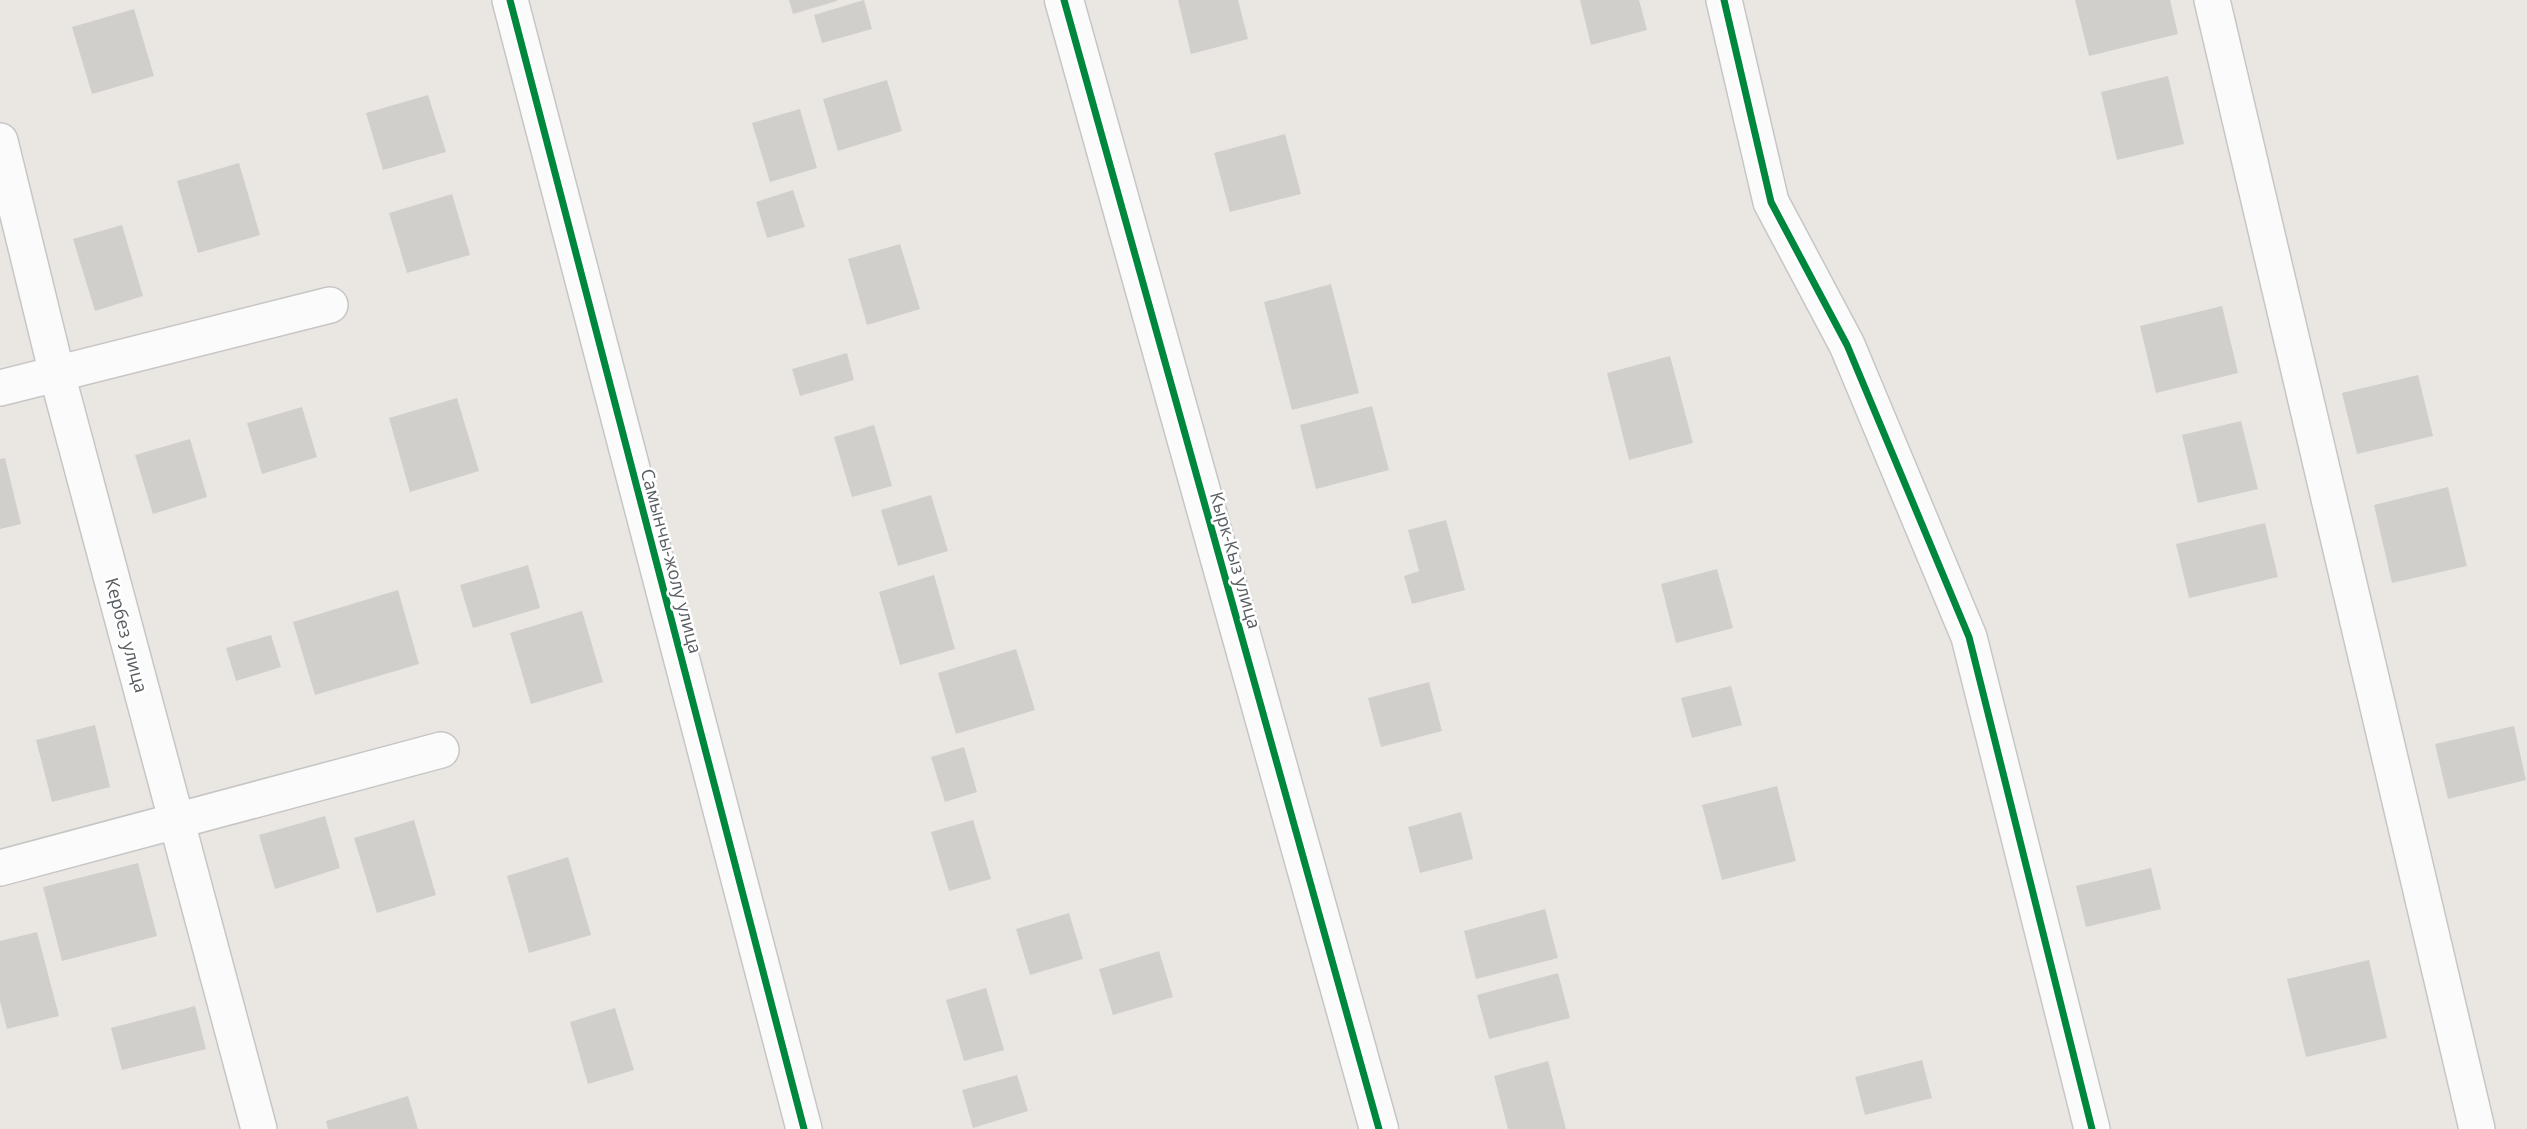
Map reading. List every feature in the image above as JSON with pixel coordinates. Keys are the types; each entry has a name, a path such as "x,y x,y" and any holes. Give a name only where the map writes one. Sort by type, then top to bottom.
{"street":[{"name":"Самынчы-жолу улица","path":"510,0 804,1129"},
{"name":"Кырк-Кыз улица","path":"1063,0 1379,1129"},
{"path":"1724,0 1770,202 1847,345 1969,637 2092,1129"},
{"path":"2212,0 2477,1129"},
{"name":"Кербез улица","path":"0,141 57,374 259,1129"},
{"path":"0,388 330,305"},
{"path":"0,867 441,750"}],"building":[{"path":"789,0 837,0 837,1 793,14"},
{"path":"864,0 872,29 822,43 814,15"},
{"path":"1178,0 1238,0 1248,39 1191,54"},
{"path":"1580,0 1639,0 1647,30 1591,45"},
{"path":"2075,0 2170,0 2178,34 2089,56"},
{"path":"134,9 154,76 92,94 72,27"},
{"path":"2168,76 2184,144 2117,160 2101,92"},
{"path":"887,80 902,131 838,151 823,99"},
{"path":"428,95 446,152 383,170 366,113"},
{"path":"800,109 817,168 770,182 752,123"},
{"path":"1285,134 1301,194 1230,212 1214,153"},
{"path":"239,163 260,235 198,253 177,181"},
{"path":"793,190 805,227 767,238 756,202"},
{"path":"452,194 470,255 407,273 389,213"},
{"path":"122,225 143,296 95,311 73,239"},
{"path":"900,244 920,309 867,325 848,259"},
{"path":"1331,284 1359,393 1292,410 1264,302"},
{"path":"2222,306 2238,373 2156,393 2140,326"},
{"path":"847,353 854,380 800,396 792,369"},
{"path":"1670,356 1693,443 1629,460 1607,373"},
{"path":"2418,375 2433,436 2357,454 2342,393"},
{"path":"457,398 479,471 410,492 389,418"},
{"path":"1372,406 1389,470 1316,489 1300,425"},
{"path":"302,407 317,457 262,474 247,423"},
{"path":"2241,421 2258,489 2198,503 2182,435"},
{"path":"874,425 892,486 852,497 834,437"},
{"path":"190,439 207,497 153,514 135,455"},
{"path":"5,458 21,524 0,529 0,459"},
{"path":"2448,487 2467,566 2392,583 2374,505"},
{"path":"931,495 948,551 898,566 881,510"},
{"path":"1446,520 1465,590 1412,604 1404,576 1419,571 1408,530"},
{"path":"2265,523 2278,577 2189,598 2176,544"},
{"path":"528,565 540,608 473,628 460,585"},
{"path":"1717,569 1733,628 1676,643 1661,584"},
{"path":"934,575 955,649 900,665 879,592"},
{"path":"398,590 419,664 315,695 293,622"},
{"path":"582,611 603,682 531,704 510,633"},
{"path":"271,635 281,667 236,681 226,648"},
{"path":"1016,649 1035,710 956,734 938,673"},
{"path":"1429,682 1442,731 1381,747 1368,698"},
{"path":"1731,686 1742,725 1692,738 1681,698"},
{"path":"95,725 110,787 52,802 36,740"},
{"path":"2514,726 2526,780 2448,799 2435,744"},
{"path":"964,747 977,792 945,802 931,757"},
{"path":"1777,786 1796,861 1722,880 1702,805"},
{"path":"1461,812 1473,859 1420,873 1408,827"},
{"path":"325,816 340,868 275,889 259,835"},
{"path":"414,820 436,895 377,913 354,838"},
{"path":"973,820 991,879 949,891 931,832"},
{"path":"568,857 591,935 529,953 507,876"},
{"path":"138,863 157,936 62,961 43,887"},
{"path":"2151,868 2161,909 2086,927 2076,886"},
{"path":"1545,909 1558,958 1476,979 1464,931"},
{"path":"1069,913 1083,959 1030,975 1016,929"},
{"path":"37,932 59,1016 7,1029 0,1001 0,941"},
{"path":"1159,951 1173,997 1113,1015 1099,969"},
{"path":"2369,960 2387,1038 2306,1057 2287,979"},
{"path":"1558,973 1570,1018 1489,1039 1477,995"},
{"path":"986,988 1004,1050 964,1061 946,1000"},
{"path":"195,1006 206,1049 122,1070 111,1028"},
{"path":"615,1008 634,1070 588,1084 570,1022"},
{"path":"1922,1060 1932,1098 1865,1115 1855,1077"},
{"path":"1548,1061 1566,1129 1508,1129 1494,1076"},
{"path":"1017,1075 1028,1111 973,1128 962,1090"},
{"path":"408,1096 418,1129 328,1129 326,1121"}],"cycle path":[{"path":"510,0 804,1129"},
{"path":"1064,0 1379,1129"},
{"path":"1724,0 1771,202 1847,345 1969,637 2092,1129"}]}
